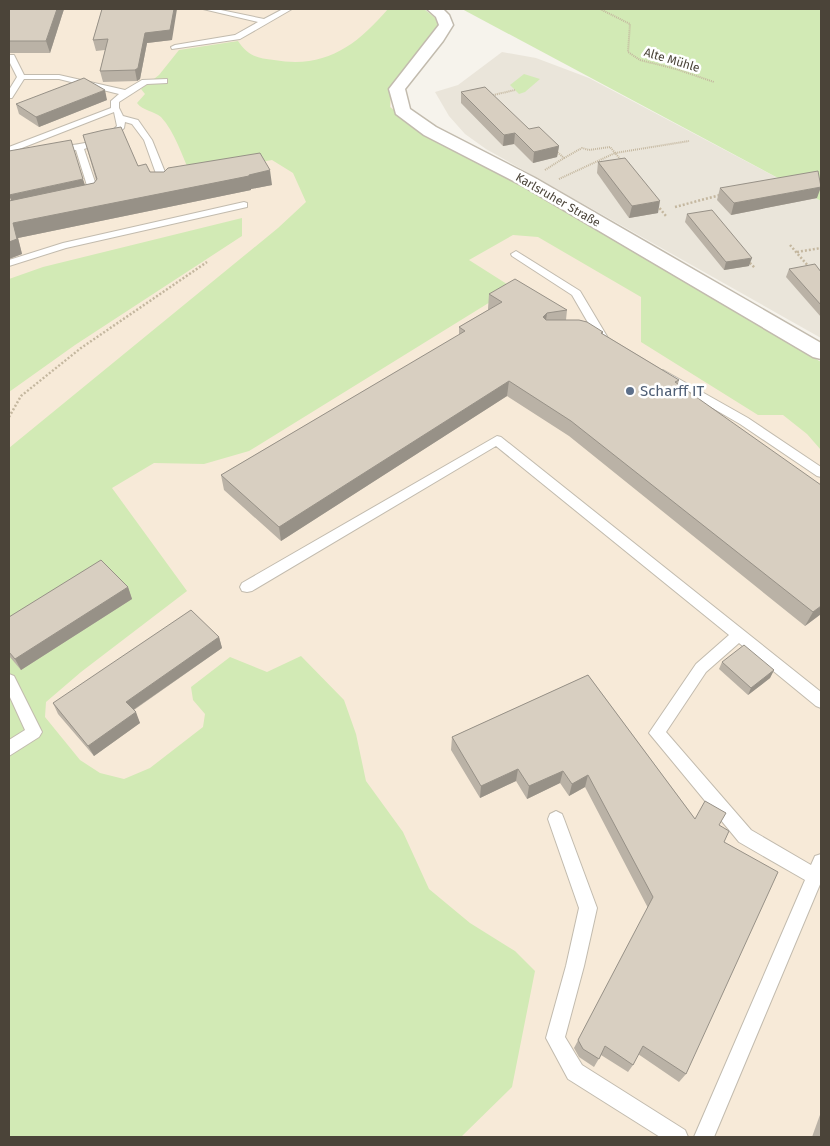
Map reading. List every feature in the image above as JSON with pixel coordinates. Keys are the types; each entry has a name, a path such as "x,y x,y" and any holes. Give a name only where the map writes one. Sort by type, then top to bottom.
{"street":[{"name":"Karlsruher Straße","path":"434,9 442,15 446,25 438,38 397,88 402,111 430,131 529,182 821,352"}],"lane":[{"path":"207,9 266,22"},
{"path":"238,9 246,32"},
{"path":"175,47 237,37 288,9"},
{"path":"11,57 21,77"},
{"path":"21,77 59,77 126,93"},
{"path":"9,96 21,77"},
{"path":"42,153 101,142 116,135 121,126 118,111 115,108 115,101 145,82 164,81"},
{"path":"11,155 115,108"},
{"path":"119,118 135,122 148,140 164,182"},
{"path":"75,198 94,194 79,146"},
{"path":"9,263 63,246 244,205"},
{"path":"516,254 576,293 607,341 586,332"},
{"path":"652,368 744,421 821,473"},
{"path":"247,587 497,440 821,701"},
{"path":"704,1137 818,869 745,836 657,734 702,668 739,635"},
{"path":"9,680 34,732 9,749"},
{"path":"556,819 588,908 576,966 555,1038 575,1072 678,1137"}],"path":[{"name":"Alte Mühle","path":"600,9 630,24 628,52 640,60 676,69 714,82"},
{"path":"491,98 484,97 515,90"},
{"path":"558,179 616,153 689,141"},
{"path":"552,147 564,158"},
{"path":"543,171 582,148 590,150 610,147 627,167"},
{"path":"675,207 727,194"},
{"path":"654,202 666,216"},
{"path":"790,245 815,273"},
{"path":"796,253 821,248"},
{"path":"743,255 754,268"},
{"path":"9,417 21,396 81,348 207,262"}],"shaded area":[{"path":"9,9 424,9 391,87 391,107 422,133 821,362 821,1137 9,1137"},
{"path":"502,52 536,58 589,78 821,201 821,338 486,149 465,134 449,116 435,92 458,85"}],"green space":[{"path":"388,9 424,9 443,24 391,87 390,107 422,133 560,206 821,362 821,450 807,434 783,415 758,415 641,342 641,297 538,237 513,235 469,260 513,288 249,451 204,464 154,463 112,488 187,591 81,672 46,702 45,717 80,760 100,773 124,779 150,768 203,727 205,714 193,700 191,687 230,657 267,672 301,656 344,700 356,734 366,781 403,832 429,889 470,923 515,951 535,971 512,1087 461,1137 9,1137 9,448 278,228 306,202 293,173 272,160 191,175 166,123 161,117 142,108 137,103 145,94 141,89 159,75 179,50 238,41 249,53 263,58 292,62 324,58 351,44 364,34"},
{"path":"462,9 821,9 821,201"},
{"path":"524,74 540,79 525,92 519,94 510,85"},
{"path":"242,218 242,236 75,345 9,392 9,279 43,267"}],"building":[{"path":"9,9 57,9 46,41 9,41"},
{"path":"102,9 174,9 170,30 145,33 138,68 135,70 100,71 108,39 93,40"},
{"path":"84,78 105,90 36,117 16,104"},
{"path":"485,87 529,129 539,127 559,146 534,152 515,133 504,135 461,92"},
{"path":"121,127 138,166 146,164 150,172 164,172 168,168 260,153 270,170 249,176 13,223 17,239 9,242 9,201 94,183 97,179 83,135"},
{"path":"71,140 83,179 9,195 9,151"},
{"path":"625,158 660,201 632,206 598,162"},
{"path":"818,171 821,187 734,203 720,188"},
{"path":"712,210 752,258 726,262 687,214"},
{"path":"815,264 821,272 821,305 789,269"},
{"path":"515,279 567,310 547,313 543,317 546,320 579,320 587,322 603,332 601,333 679,380 675,382 821,485 821,606 813,612 571,421 509,381 279,527 221,475 465,331 459,327 502,302 489,294"},
{"path":"101,560 128,587 15,659 9,652 9,617"},
{"path":"191,610 219,637 126,702 136,712 88,746 53,703"},
{"path":"744,645 774,670 751,688 722,662"},
{"path":"588,675 695,819 705,801 726,813 719,825 729,831 724,842 778,872 686,1074 643,1046 633,1065 605,1046 599,1059 583,1049 578,1040 653,897 588,775 572,784 563,771 529,786 518,769 481,786 452,737"}],"place":[{"name":"Scharff IT","path":"630,391"}]}
